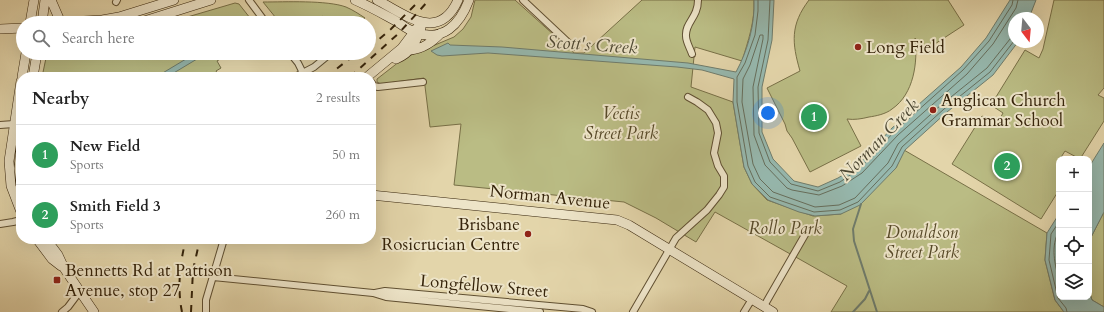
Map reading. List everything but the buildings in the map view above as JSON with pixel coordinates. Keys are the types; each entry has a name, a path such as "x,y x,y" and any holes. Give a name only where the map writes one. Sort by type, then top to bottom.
{"main road":[{"path":"31,16 34,0"},
{"path":"43,16 45,0"},
{"path":"51,0 58,16"},
{"path":"122,16 174,0"},
{"path":"160,16 211,0"},
{"path":"355,0 417,33 429,35 441,33"},
{"path":"377,0 422,22 434,24 446,19 452,12 458,0"},
{"path":"410,50 431,43 441,33 452,27 459,20 469,0"},
{"path":"373,72 405,46 417,33 422,22"},
{"path":"0,30 16,29"},
{"path":"385,63 401,57 410,50 416,43 417,33"},
{"path":"23,72 25,60"},
{"path":"34,72 36,60"},
{"path":"16,112 9,167 12,186 16,198"},
{"name":"Norman Avenue","path":"376,195 610,218 623,222 773,312"},
{"path":"41,244 52,259 64,268"},
{"path":"50,244 94,312"}],"street":[{"path":"249,0 261,16"},
{"path":"523,0 573,46"},
{"path":"692,54 686,34 688,25 696,13 698,0"},
{"path":"295,60 302,72"},
{"path":"305,72 322,60"},
{"path":"376,86 423,82"},
{"path":"633,312 678,236 701,216 714,202 722,191 724,184 724,176 716,161 714,153 718,133 716,123 708,110 688,97"},
{"path":"0,125 14,124"},
{"path":"0,224 16,222"},
{"path":"764,306 806,232"},
{"path":"206,312 206,303 223,244"},
{"name":"Longfellow Street","path":"213,277 374,293 386,297 540,312"},
{"path":"66,311 80,291"},
{"name":"Longfellow Street","path":"374,293 385,291 583,309 592,312"},
{"path":"744,312 752,299"}],"green space":[{"name":"Vectis Street Park","path":"475,0 515,0 574,53 584,53 642,0 754,0 752,24 742,61 695,47 691,87 733,102 744,167 752,184 767,200 813,216 841,214 896,168 904,150 1047,233 1045,260 1055,300 1064,312 831,312 847,286 715,212 696,242 656,218 624,202 454,185 461,124 430,127 424,78 381,84 377,82 377,79 404,58 454,37 463,29 471,17"},
{"path":"809,0 948,0 964,25 924,51 915,38 916,57 913,77 910,86 899,103 890,111 881,114 860,119 847,119 861,146 810,172 787,131 767,88 800,71 795,52 794,34 798,18"},
{"path":"1054,0 1104,0 1104,88 1098,95 1104,98 1104,121 1082,156 1074,156 1065,151 1062,156 1056,156 1056,195 1041,219 952,164 982,116 997,124 1003,113 991,105 1025,50 1039,58 1044,48"},
{"path":"263,2 328,3 349,8 362,16 323,16 274,16"},
{"path":"235,3 239,4 248,16 191,16"},
{"path":"46,60 219,60 217,61 221,68 217,72 43,72"},
{"path":"1104,212 1104,307 1092,300 1092,235"}],"water":[{"name":"Norman Creek","path":"754,0 774,0 772,40 762,87 762,132 773,159 794,181 818,187 838,178 856,167 892,128 961,67 986,38 1010,0 1036,0 1031,12 1008,12 1008,48 1013,48 993,75 947,112 905,150 896,168 860,205 841,214 815,216 799,212 768,200 752,184 744,167 740,144 733,102 734,79 702,70 677,67 488,53 442,56 431,51 448,43 450,45 502,47 688,63 736,72 750,37"},
{"path":"184,60 195,60 175,72 164,72"},
{"path":"1104,143 1104,212 1092,235 1092,192 1092,162"},
{"path":"1056,219 1056,300 1092,300 1104,307 1104,312 1064,312 1055,300 1045,260 1047,233"}],"waterway":[{"path":"861,204 853,229 854,241 877,312"},
{"path":"853,312 865,299 869,291"}],"railway":[{"path":"376,42 420,0"},
{"path":"376,54 399,33 429,0"},
{"path":"332,72 348,60"},
{"path":"356,72 369,60"},
{"path":"182,312 180,303 180,275 185,244"},
{"path":"191,312 193,270 199,244"}],"place":[{"name":"Long Field","path":"858,47"},
{"name":"Anglican Church Grammar School","path":"933,110"},
{"name":"New Field","path":"814,117"},
{"name":"Smith Field 3","path":"1007,166"},
{"name":"Brisbane Rosicrucian Centre","path":"528,234"},
{"name":"Bennetts Rd at Pattison Avenue, stop 27","path":"57,280"}],"water label":[{"name":"Scott's Creek","path":"592,45"}],"park label":[{"name":"Rollo Park","path":"785,228"},
{"name":"Donaldson Street Park","path":"922,242"}]}
